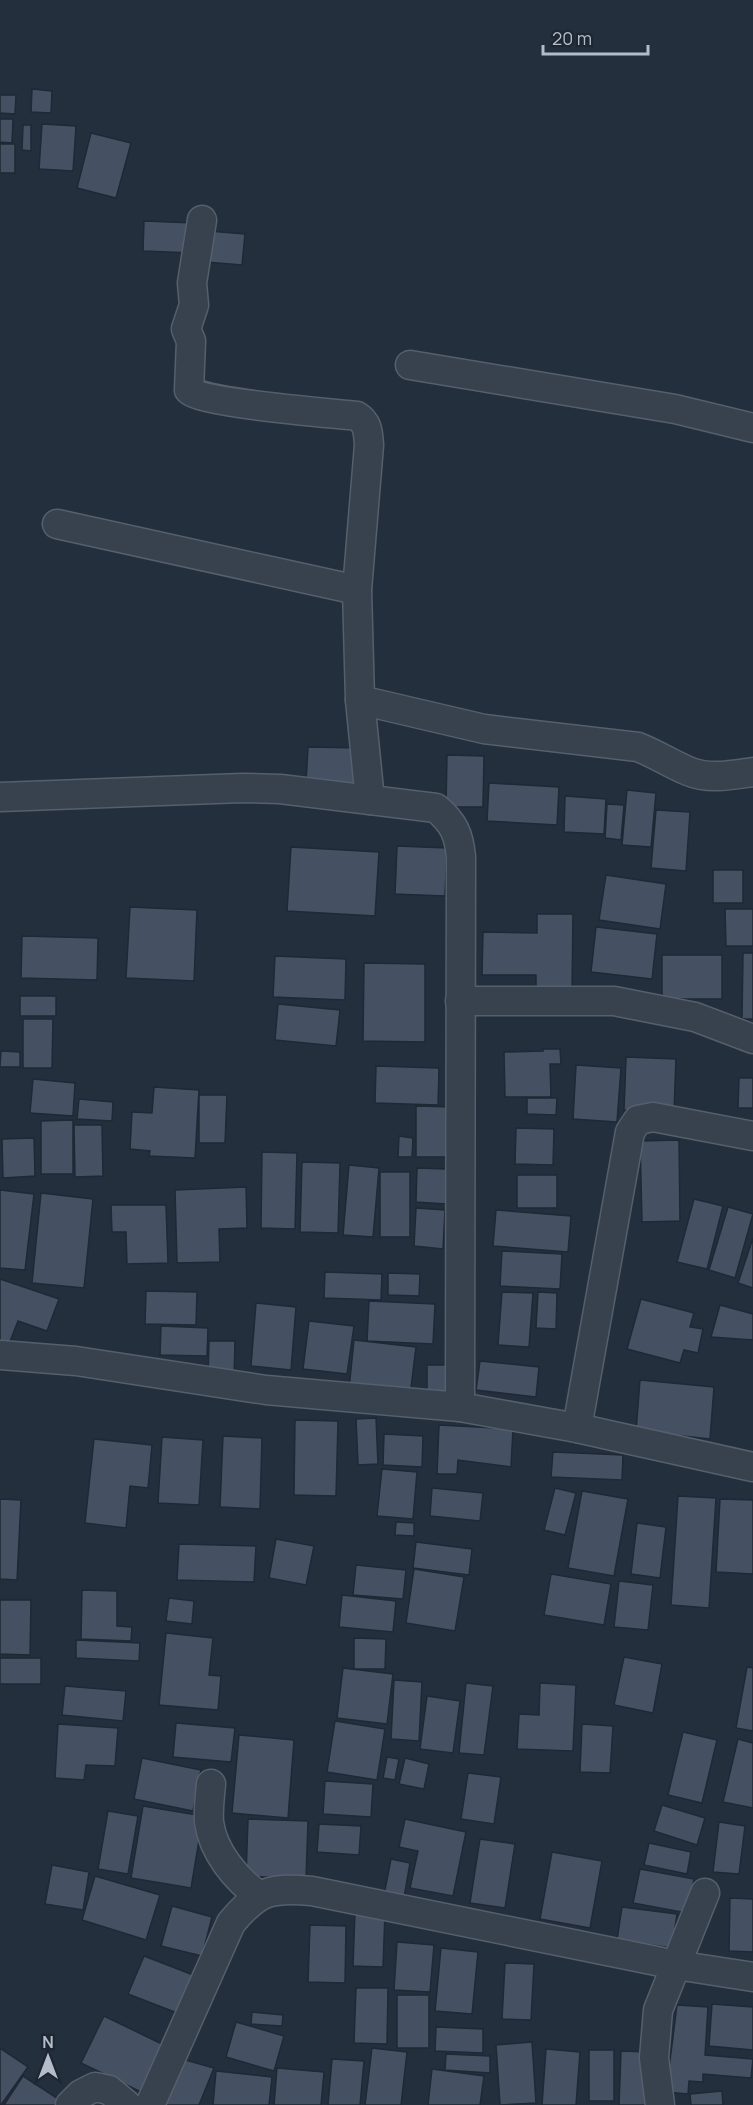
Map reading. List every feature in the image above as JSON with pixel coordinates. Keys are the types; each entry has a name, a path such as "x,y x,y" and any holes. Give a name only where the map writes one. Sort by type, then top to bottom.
{"street":[{"path":"202,220 192,283 194,305 186,328 191,341 189,390 197,396 357,416 368,428 369,445 357,590 360,700 370,800"},
{"path":"410,365 675,409 753,428"},
{"path":"57,524 357,590"},
{"path":"360,700 484,729 638,747 660,755 691,773 716,777 753,772"},
{"path":"0,797 242,788 280,789 436,808 448,818 458,834 460,1407"},
{"path":"460,1001 614,1001 695,1017 753,1039"},
{"path":"578,1428 630,1132 638,1120 653,1117 753,1136"},
{"path":"0,1355 76,1361 266,1390 460,1407 578,1428 753,1467"},
{"path":"211,1784 209,1822 214,1841 240,1882 259,1896"},
{"path":"150,2105 231,1923 247,1904 266,1891 286,1889 312,1891 676,1965 753,1977"},
{"path":"660,2105 654,2037 658,2010 705,1893"},
{"path":"70,2105 81,2094 95,2087 109,2090 127,2105"}],"building":[{"path":"32,89 52,91 51,113 31,112"},
{"path":"0,95 16,95 15,114 0,113"},
{"path":"0,119 13,119 12,143 0,142"},
{"path":"42,124 76,126 73,171 39,169"},
{"path":"23,125 31,125 31,151 22,150"},
{"path":"91,133 131,143 116,198 77,188"},
{"path":"0,144 15,144 15,173 0,173"},
{"path":"144,221 194,223 193,253 143,251"},
{"path":"209,231 245,234 242,265 206,262"},
{"path":"308,747 361,748 360,784 306,782"},
{"path":"447,755 484,756 483,807 446,807"},
{"path":"489,783 559,787 557,825 487,821"},
{"path":"627,790 656,793 651,847 622,845"},
{"path":"565,796 606,799 604,834 564,832"},
{"path":"607,804 624,805 621,840 605,838"},
{"path":"656,810 690,812 686,871 651,868"},
{"path":"397,846 447,848 445,896 395,894"},
{"path":"291,847 379,852 375,916 287,911"},
{"path":"713,870 743,870 743,903 713,903"},
{"path":"606,875 666,884 660,929 599,920"},
{"path":"130,907 197,910 194,981 126,978"},
{"path":"725,909 753,909 753,946 726,946"},
{"path":"537,914 573,914 572,993 536,992 536,975 482,975 483,932 537,933"},
{"path":"596,927 657,934 652,979 591,972"},
{"path":"22,936 98,938 97,980 21,978"},
{"path":"743,953 753,953 753,1019 742,1019"},
{"path":"662,955 722,955 722,999 662,999"},
{"path":"275,956 346,959 345,1000 273,997"},
{"path":"364,963 425,964 425,1042 363,1041"},
{"path":"20,996 56,996 56,1016 20,1016"},
{"path":"278,1004 340,1010 336,1046 275,1040"},
{"path":"23,1019 53,1019 52,1068 23,1068"},
{"path":"543,1049 560,1049 561,1064 550,1064 551,1097 505,1097 504,1052 543,1051"},
{"path":"1,1051 20,1052 20,1067 0,1067"},
{"path":"626,1057 676,1059 674,1112 624,1110"},
{"path":"576,1065 621,1068 617,1122 573,1119"},
{"path":"376,1066 439,1068 438,1105 375,1103"},
{"path":"739,1078 753,1078 753,1108 738,1108"},
{"path":"33,1079 75,1083 73,1116 30,1113"},
{"path":"154,1087 199,1090 195,1158 149,1156 150,1151 130,1149 132,1112 152,1113"},
{"path":"199,1095 227,1095 225,1143 199,1143"},
{"path":"527,1098 557,1098 556,1115 527,1114"},
{"path":"79,1099 113,1102 112,1121 77,1119"},
{"path":"416,1106 454,1107 454,1157 416,1157"},
{"path":"73,1120 73,1174 41,1174 41,1121"},
{"path":"74,1125 102,1125 103,1176 75,1177"},
{"path":"516,1128 554,1129 553,1165 515,1164"},
{"path":"399,1136 413,1138 412,1157 398,1157"},
{"path":"34,1138 35,1176 3,1178 2,1139"},
{"path":"679,1140 680,1221 642,1222 640,1141"},
{"path":"262,1152 297,1153 295,1229 261,1228"},
{"path":"302,1162 340,1163 338,1233 300,1232"},
{"path":"349,1165 379,1168 373,1237 343,1235"},
{"path":"417,1168 446,1169 446,1204 416,1202"},
{"path":"380,1172 410,1172 410,1237 380,1237"},
{"path":"517,1175 557,1175 557,1208 517,1208"},
{"path":"246,1187 247,1228 219,1229 220,1262 177,1263 175,1190"},
{"path":"0,1190 34,1194 25,1270 0,1268"},
{"path":"41,1193 93,1199 84,1288 32,1283"},
{"path":"694,1199 723,1206 707,1269 677,1262"},
{"path":"111,1205 166,1205 168,1263 127,1264 126,1232 112,1232"},
{"path":"728,1207 753,1214 735,1278 709,1270"},
{"path":"416,1208 445,1210 443,1249 414,1246"},
{"path":"496,1210 571,1216 568,1252 493,1246"},
{"path":"753,1238 753,1288 738,1283"},
{"path":"502,1251 562,1254 560,1289 500,1286"},
{"path":"325,1272 382,1274 381,1300 324,1298"},
{"path":"388,1273 420,1274 419,1296 388,1295"},
{"path":"0,1279 59,1299 47,1331 18,1321 9,1344 0,1341"},
{"path":"146,1291 197,1292 196,1325 145,1324"},
{"path":"502,1292 533,1293 529,1347 498,1345"},
{"path":"538,1292 557,1293 556,1329 536,1328"},
{"path":"641,1299 694,1313 690,1327 703,1329 698,1353 684,1350 680,1363 627,1349"},
{"path":"369,1301 435,1304 433,1344 367,1341"},
{"path":"256,1303 296,1307 291,1370 251,1366"},
{"path":"720,1305 753,1314 753,1340 711,1337"},
{"path":"309,1321 354,1326 347,1374 303,1369"},
{"path":"161,1326 208,1328 207,1356 160,1355"},
{"path":"354,1340 416,1347 410,1396 349,1389"},
{"path":"209,1341 235,1341 234,1380 208,1379"},
{"path":"480,1361 539,1367 536,1397 476,1390"},
{"path":"427,1365 451,1365 452,1393 427,1393"},
{"path":"640,1380 714,1387 710,1439 636,1431"},
{"path":"376,1418 378,1464 358,1465 356,1419"},
{"path":"295,1420 338,1421 336,1496 294,1495"},
{"path":"439,1425 513,1429 511,1467 458,1460 457,1474 437,1474"},
{"path":"384,1434 423,1436 422,1467 383,1465"},
{"path":"223,1436 262,1438 260,1509 220,1507"},
{"path":"162,1437 203,1440 199,1505 158,1503"},
{"path":"94,1439 152,1445 148,1488 130,1486 126,1528 85,1523"},
{"path":"553,1452 623,1455 622,1480 551,1477"},
{"path":"382,1469 417,1472 413,1519 377,1516"},
{"path":"432,1488 483,1493 480,1521 430,1516"},
{"path":"555,1488 576,1493 565,1535 544,1530"},
{"path":"582,1491 628,1499 614,1576 568,1568"},
{"path":"678,1496 716,1498 709,1608 671,1605"},
{"path":"0,1499 21,1500 17,1580 0,1579"},
{"path":"720,1499 753,1500 753,1574 716,1572"},
{"path":"396,1522 414,1523 414,1536 395,1535"},
{"path":"637,1523 666,1527 660,1578 631,1574"},
{"path":"276,1539 314,1546 306,1585 269,1578"},
{"path":"416,1542 472,1549 469,1575 413,1568"},
{"path":"179,1544 256,1546 254,1582 177,1580"},
{"path":"356,1565 406,1570 403,1599 353,1595"},
{"path":"414,1569 464,1577 455,1631 406,1623"},
{"path":"551,1574 611,1584 604,1625 544,1615"},
{"path":"619,1581 653,1585 648,1630 614,1627"},
{"path":"82,1590 117,1591 117,1626 132,1627 131,1641 81,1639"},
{"path":"342,1595 396,1601 393,1632 339,1627"},
{"path":"169,1598 194,1601 192,1624 166,1621"},
{"path":"0,1600 31,1600 30,1655 0,1654"},
{"path":"166,1633 213,1638 209,1675 221,1676 218,1710 159,1705"},
{"path":"354,1638 386,1639 385,1669 354,1669"},
{"path":"76,1640 140,1643 139,1661 76,1658"},
{"path":"624,1657 662,1664 653,1713 614,1705"},
{"path":"0,1658 41,1658 41,1684 0,1684"},
{"path":"747,1667 753,1668 753,1731 736,1728"},
{"path":"343,1668 393,1674 387,1724 337,1718"},
{"path":"394,1680 422,1682 419,1741 391,1739"},
{"path":"466,1683 493,1686 484,1755 459,1753"},
{"path":"540,1683 576,1685 573,1751 517,1749 519,1714 539,1715"},
{"path":"65,1686 126,1691 123,1721 62,1715"},
{"path":"427,1696 460,1701 453,1753 420,1749"},
{"path":"335,1721 385,1729 377,1780 327,1772"},
{"path":"176,1723 235,1728 231,1762 173,1757"},
{"path":"58,1724 118,1728 115,1766 86,1765 84,1780 55,1778"},
{"path":"582,1724 613,1726 610,1773 580,1772"},
{"path":"683,1732 717,1740 702,1803 668,1795"},
{"path":"239,1735 294,1740 288,1818 232,1813"},
{"path":"738,1739 753,1743 753,1808 723,1802"},
{"path":"387,1757 399,1759 395,1780 383,1778"},
{"path":"142,1758 201,1770 193,1811 134,1799"},
{"path":"405,1758 429,1764 424,1789 399,1784"},
{"path":"468,1773 501,1777 494,1824 461,1819"},
{"path":"325,1781 373,1784 371,1817 323,1814"},
{"path":"662,1805 705,1818 697,1845 654,1831"},
{"path":"143,1806 203,1816 191,1888 131,1878"},
{"path":"108,1811 138,1816 128,1874 98,1869"},
{"path":"248,1819 308,1821 306,1879 246,1876"},
{"path":"405,1819 466,1832 453,1896 410,1888 418,1851 399,1847"},
{"path":"719,1822 745,1826 739,1874 713,1872"},
{"path":"319,1824 361,1826 359,1855 317,1852"},
{"path":"480,1839 515,1844 505,1908 470,1903"},
{"path":"649,1843 691,1852 687,1874 644,1865"},
{"path":"552,1852 602,1861 590,1928 540,1919"},
{"path":"391,1859 410,1863 404,1898 384,1895"},
{"path":"52,1865 89,1872 83,1910 45,1904"},
{"path":"640,1869 694,1879 687,1913 633,1903"},
{"path":"95,1876 160,1895 146,1940 82,1920"},
{"path":"730,1898 753,1899 753,1952 729,1951"},
{"path":"172,1906 212,1917 202,1956 161,1946"},
{"path":"622,1907 677,1914 672,1948 617,1940"},
{"path":"355,1911 385,1913 383,1967 353,1966"},
{"path":"310,1925 346,1926 345,1983 308,1982"},
{"path":"397,1942 434,1945 430,1992 394,1990"},
{"path":"441,1948 478,1952 472,2014 435,2011"},
{"path":"144,1956 201,1978 185,2016 128,1994"},
{"path":"505,1963 534,1964 531,2020 502,2019"},
{"path":"356,1988 388,1988 387,2044 354,2043"},
{"path":"397,1995 429,1995 429,2048 397,2048"},
{"path":"712,2004 753,2007 753,2050 709,2046"},
{"path":"677,2005 708,2007 705,2055 753,2059 751,2078 703,2074 703,2082 689,2081 688,2094 666,2092"},
{"path":"252,2012 283,2015 282,2026 251,2024"},
{"path":"104,2016 164,2045 141,2092 81,2063"},
{"path":"236,2022 284,2036 274,2071 226,2057"},
{"path":"436,2027 483,2029 483,2053 435,2051"},
{"path":"532,2042 536,2103 500,2105 496,2045"},
{"path":"0,2048 28,2067 1,2105 0,2105"},
{"path":"372,2048 407,2052 401,2105 365,2105"},
{"path":"546,2049 580,2052 576,2105 542,2105"},
{"path":"589,2050 614,2050 614,2101 589,2101"},
{"path":"621,2051 649,2052 647,2105 619,2105"},
{"path":"446,2054 490,2056 490,2073 445,2070"},
{"path":"182,2059 214,2068 199,2105 161,2105"},
{"path":"332,2059 364,2061 360,2105 328,2105"},
{"path":"277,2068 324,2072 321,2105 274,2105"},
{"path":"432,2069 484,2076 480,2105 428,2105"},
{"path":"216,2071 272,2077 269,2105 213,2105"},
{"path":"23,2076 60,2100 57,2105 4,2105"},
{"path":"722,2091 723,2105 691,2105 690,2094"}]}
